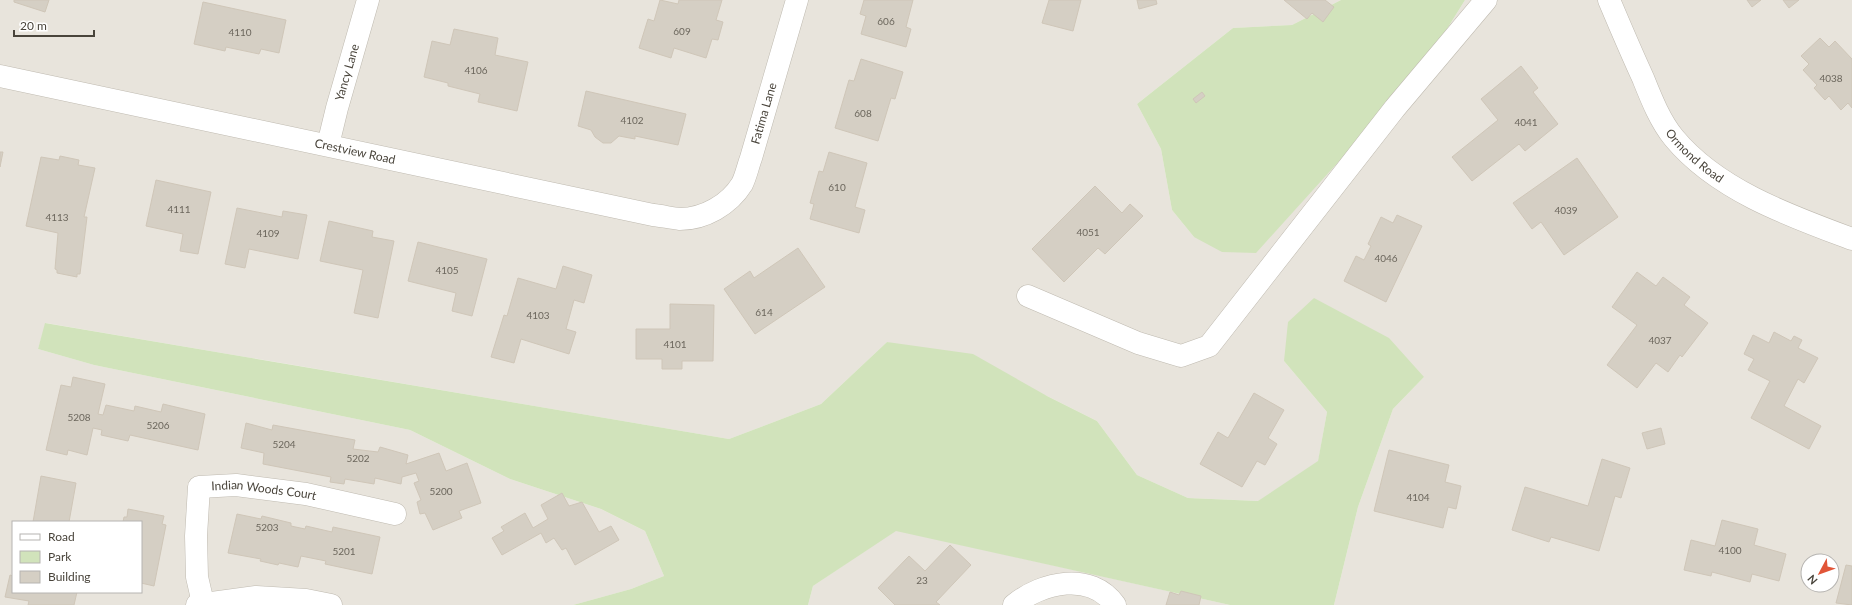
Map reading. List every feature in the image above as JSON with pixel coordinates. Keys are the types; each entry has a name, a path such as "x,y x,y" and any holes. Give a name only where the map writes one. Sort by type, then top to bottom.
{"street":[{"name":"Yancy Lane","path":"328,146 337,108 368,0"},
{"name":"Fatima Lane","path":"710,212 729,199 742,184 797,0"},
{"path":"1028,296 1138,343 1181,356 1209,346 1395,108 1486,0"},
{"name":"Ormond Road","path":"1609,0 1656,108 1673,137 1686,151 1724,181 1781,212 1852,239"},
{"name":"Crestview Road","path":"0,76 653,215 680,219 694,217 710,212"},
{"name":"Indian Woods Court","path":"200,604 197,577 196,536 199,487 236,485 298,493 395,514"},
{"path":"1014,605 1024,597 1048,586 1074,582 1095,588 1115,605"},
{"path":"200,604 256,597 306,600 330,605"}],"shaded area":[{"path":"0,0 1341,0 1292,25 1233,28 1137,104 1161,149 1172,210 1194,237 1360,138 1447,29 1465,0 1852,0 1852,605 1334,605 1358,507 1393,409 1424,377 1284,361 1327,412 1318,462 1259,501 1188,498 1137,475 1097,421 1047,396 887,342 821,404 729,439 46,323 38,349 94,365 410,430 510,479 601,509 645,531 664,576 631,589 573,605 0,605"},
{"path":"896,530 1230,605 808,605 813,586"}],"green space":[{"path":"1341,0 1465,0 1447,29 1360,138 1256,253 1222,252 1194,237 1172,210 1161,149 1137,104 1233,28 1292,25"},
{"path":"1314,298 1389,338 1424,377 1393,409 1358,507 1334,605 1230,605 896,531 813,586 808,605 573,605 631,589 664,576 645,531 601,509 510,479 410,430 94,365 38,349 45,323 729,439 821,404 887,342 973,354 1047,396 1097,421 1137,475 1188,498 1258,501 1318,461 1327,412 1284,361 1288,322"}],"building":[{"path":"14,0 49,0 45,12 14,2"},
{"path":"660,0 678,4 679,0 722,0 716,20 723,22 718,40 712,39 706,58 674,48 671,58 639,48 648,19 654,21"},
{"path":"864,0 913,0 906,27 911,29 906,47 861,34 866,16 860,14"},
{"path":"1049,0 1081,0 1073,31 1042,23"},
{"path":"1137,0 1156,0 1157,4 1139,9"},
{"path":"1284,0 1325,0 1334,7 1323,22 1312,13 1307,19"},
{"path":"1747,0 1761,0 1752,7"},
{"path":"1783,0 1799,0 1789,8"},
{"path":"203,2 286,20 279,53 261,49 259,54 226,47 225,51 194,44"},
{"path":"454,29 498,38 495,55 528,62 517,111 478,102 480,94 448,86 448,83 424,77 432,41 450,45"},
{"path":"1820,38 1829,47 1835,41 1852,59 1852,108 1848,103 1841,110 1829,96 1825,100 1814,88 1817,85 1803,70 1809,64 1801,56"},
{"path":"861,59 903,72 895,99 891,98 878,141 835,128 849,80 854,81"},
{"path":"1521,66 1538,88 1533,92 1558,124 1525,151 1519,144 1472,181 1452,157 1498,120 1481,99"},
{"path":"586,91 686,114 678,145 635,136 635,139 619,136 611,143 603,143 595,137 591,130 578,126"},
{"path":"1202,92 1205,96 1196,103 1193,99"},
{"path":"0,152 3,152 0,167"},
{"path":"829,152 867,163 855,207 865,210 859,233 810,219 814,204 810,203 819,171 823,172"},
{"path":"60,156 79,160 78,165 95,168 84,217 87,217 80,274 77,274 77,277 57,273 57,270 55,269 58,233 26,226 41,157 59,160"},
{"path":"1577,158 1618,217 1564,255 1541,222 1532,229 1513,203"},
{"path":"156,180 211,192 198,254 180,251 183,234 146,226"},
{"path":"1095,186 1122,213 1130,204 1143,216 1105,254 1098,248 1064,282 1032,249"},
{"path":"237,208 282,217 283,211 307,215 298,259 249,249 245,268 225,264"},
{"path":"1397,215 1422,226 1386,302 1344,281 1356,256 1364,260 1371,246 1368,244 1381,217 1393,223"},
{"path":"329,221 373,231 372,237 394,241 378,318 354,313 363,270 320,261"},
{"path":"418,242 487,259 472,316 452,311 456,293 408,281"},
{"path":"798,248 825,287 755,334 724,289 750,271 754,278"},
{"path":"563,266 592,275 584,303 574,300 566,329 576,332 569,354 521,339 514,363 491,357 504,315 507,316 518,278 556,289"},
{"path":"1637,272 1656,286 1663,277 1690,297 1684,305 1708,323 1682,357 1680,355 1668,372 1656,363 1637,388 1607,365 1637,325 1612,307"},
{"path":"670,304 714,305 713,361 682,361 682,369 662,369 662,359 636,359 636,329 670,329"},
{"path":"1774,332 1791,341 1794,336 1802,340 1798,348 1818,358 1804,383 1798,379 1784,406 1821,426 1809,449 1751,418 1770,381 1748,370 1754,359 1744,354 1753,335 1769,343"},
{"path":"73,377 105,384 98,414 103,415 106,405 134,411 135,406 161,412 163,404 205,414 198,450 130,435 128,441 101,435 102,430 93,428 87,455 68,450 67,455 46,450 61,385 71,387"},
{"path":"1254,393 1284,410 1268,438 1277,444 1265,465 1257,461 1242,487 1200,464 1218,432 1228,438"},
{"path":"246,423 272,430 273,425 355,440 353,449 378,452 380,447 408,455 406,464 439,453 446,471 467,463 481,503 459,511 462,518 433,530 425,513 420,514 417,502 421,500 414,483 419,481 416,473 402,477 401,484 375,478 374,484 345,479 344,484 330,482 331,477 263,464 264,453 241,448"},
{"path":"1661,428 1665,444 1647,449 1642,433"},
{"path":"1389,450 1449,465 1445,482 1461,486 1456,509 1448,507 1443,528 1374,511"},
{"path":"1602,459 1630,468 1621,498 1615,496 1599,551 1551,537 1549,542 1512,530 1525,487 1588,506"},
{"path":"41,476 76,483 69,521 33,521"},
{"path":"562,493 569,506 582,502 599,532 611,526 619,540 575,565 566,548 562,550 554,538 546,543 541,533 502,555 492,538 504,531 501,527 525,513 533,528 548,519 541,505"},
{"path":"128,509 164,516 162,524 166,525 154,586 142,583 142,521 123,521 124,517 127,517"},
{"path":"237,514 261,519 262,516 291,523 291,526 305,529 306,526 332,532 333,527 380,537 372,574 325,564 326,561 301,556 298,567 279,563 278,565 260,561 261,559 228,553"},
{"path":"1722,520 1758,529 1754,545 1786,554 1779,581 1752,574 1750,582 1712,572 1711,576 1684,570 1691,540 1715,546"},
{"path":"950,545 971,565 936,602 940,605 895,605 878,588 909,556 925,571"},
{"path":"1846,565 1852,566 1852,605 1836,603 1839,593 1840,593"},
{"path":"10,575 12,576 12,593 77,593 74,605 28,605 29,601 5,597"},
{"path":"1181,591 1201,596 1199,605 1166,605 1170,592 1179,595"}]}
